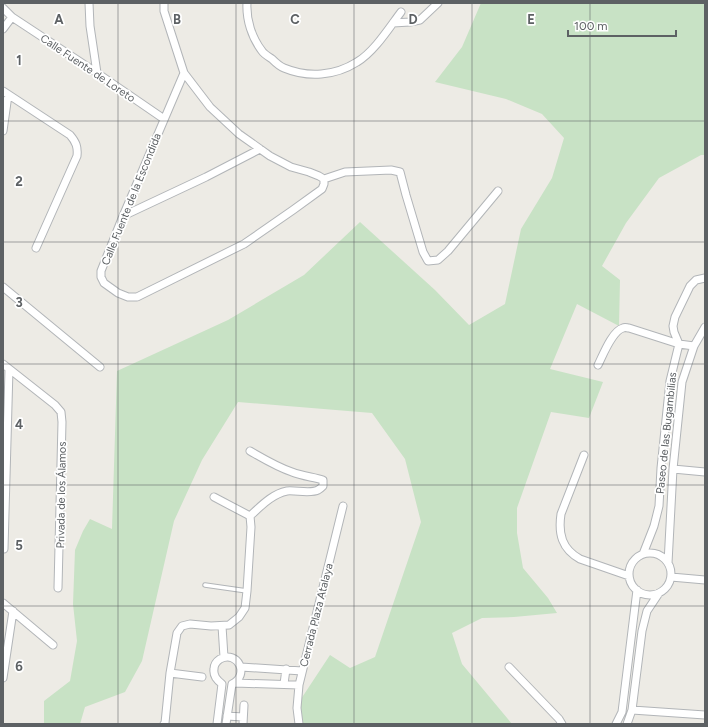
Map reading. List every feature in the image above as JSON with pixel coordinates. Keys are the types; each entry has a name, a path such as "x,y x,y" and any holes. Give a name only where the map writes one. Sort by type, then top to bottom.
{"street":[{"path":"89,3 90,26 97,73"},
{"path":"164,3 164,11 184,73 210,107 239,134 270,156 291,167 309,172 324,179 345,172 391,170 400,172 423,252 428,261 438,260 448,251 498,191"},
{"path":"247,3 246,12 251,32 262,52 283,68 301,74 321,75 340,71 358,62 370,53 401,12"},
{"path":"393,23 420,20 438,3"},
{"name":"Calle Fuente de Loreto","path":"3,5 12,17 164,119"},
{"path":"3,29 12,17"},
{"name":"Calle Fuente de la Escondida","path":"184,73 123,216 102,271 104,283 118,294 128,297 137,297 244,244 322,189 324,179"},
{"path":"3,131 6,93 70,135 78,148 77,156 36,248"},
{"path":"123,216 206,177 260,149"},
{"path":"679,344 673,326 675,317 690,286 696,280 705,278"},
{"path":"3,287 100,367"},
{"name":"Paseo de las Bugambilias","path":"668,563 674,469 682,382 694,346 705,327"},
{"path":"598,364 613,335 618,330 623,328 629,328 679,344 694,346"},
{"name":"Paseo de las Bugambilias","path":"643,554 654,526 659,506 661,468 670,381 679,344"},
{"path":"4,549 6,366"},
{"name":"Privada de los Álamos","path":"6,366 55,404 61,412 58,588"},
{"path":"250,451 294,473 323,480 323,486 318,490 287,491 273,496 250,516"},
{"path":"584,454 561,514 560,522 562,541 573,555 580,559 629,576"},
{"path":"674,469 705,472"},
{"path":"214,497 250,516"},
{"name":"Cerrada Plaza Atalaya","path":"299,724 297,708 299,685 344,506"},
{"path":"164,724 170,673 177,633 182,626 190,624 229,625 239,617 245,608 251,527 250,516"},
{"path":"627,724 632,710 642,631 647,611 659,593 668,584 670,577 670,567 668,563 657,554 643,554 637,557 632,562 629,569 630,581 633,586 637,590 648,594 659,593"},
{"path":"670,577 705,580"},
{"path":"616,724 622,712 637,590"},
{"path":"3,603 52,645"},
{"path":"3,678 13,611"},
{"path":"222,626 224,657"},
{"path":"217,724 222,684 216,680 214,666 218,660 224,657 231,657 238,661 241,667 241,676 235,683 232,684 226,724"},
{"path":"241,667 302,671"},
{"path":"509,667 559,719 562,724"},
{"path":"284,684 286,670"},
{"path":"170,673 202,676"},
{"path":"235,683 299,685"},
{"path":"227,716 243,720 244,705"},
{"path":"632,710 705,715"}],"lane":[{"path":"205,585 247,592"}],"green space":[{"path":"481,3 705,3 705,155 701,155 659,178 626,223 602,266 620,280 619,326 577,304 550,369 603,382 589,418 551,412 517,508 517,533 523,568 548,598 557,613 482,618 452,633 462,664 512,724 303,724 299,702 330,655 350,668 375,657 421,522 405,459 372,413 238,402 202,460 174,521 142,661 125,692 85,707 80,724 44,724 44,701 70,681 77,641 73,604 75,550 90,519 112,529 117,371 228,320 304,275 360,222 435,290 469,325 505,304 521,229 552,178 564,138 542,114 506,99 435,82 462,47"}]}
